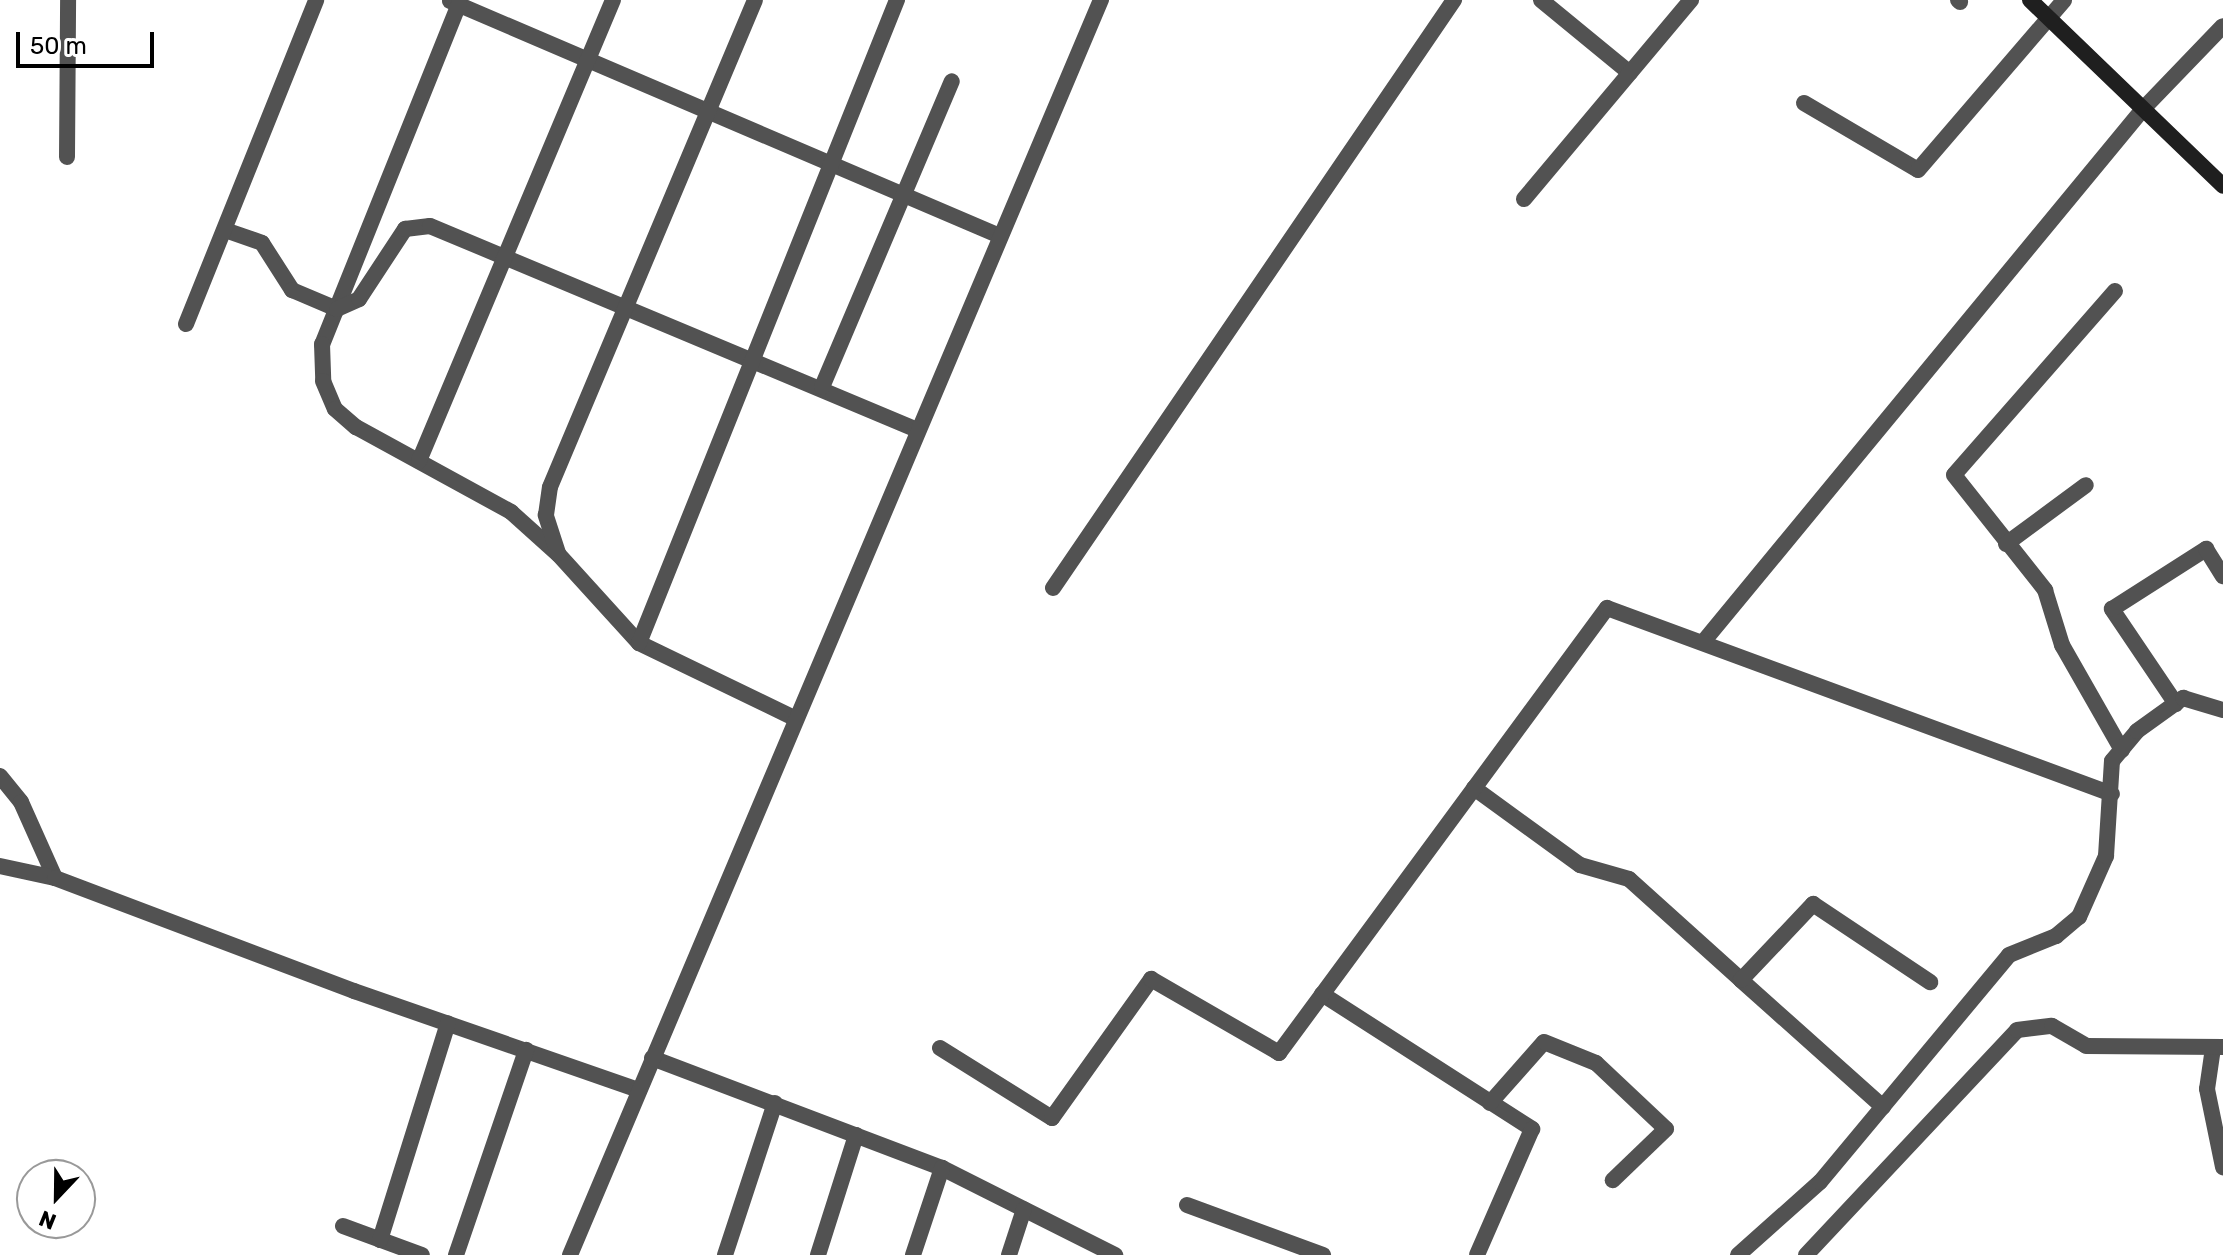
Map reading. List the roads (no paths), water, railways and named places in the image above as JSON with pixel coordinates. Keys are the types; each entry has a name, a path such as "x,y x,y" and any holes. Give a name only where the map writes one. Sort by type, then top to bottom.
{"main road":[{"path":"2030,0 2223,186"}],"street":[{"path":"67,157 68,0"},
{"path":"186,324 316,0"},
{"path":"419,461 613,0"},
{"path":"559,555 546,515 550,487 628,310 755,0"},
{"path":"639,643 835,163 897,0"},
{"path":"570,1255 915,429 1101,0"},
{"path":"1053,588 1454,0"},
{"path":"1541,0 1630,73"},
{"path":"1524,199 1691,0"},
{"path":"1804,103 1918,170 2064,0"},
{"path":"796,719 639,643 559,555 511,512 356,427 335,409 323,381 322,344 454,2 903,191 1000,236"},
{"path":"1704,641 2143,109 2223,26"},
{"path":"822,387 952,81"},
{"path":"225,230 262,243 292,290 337,309 359,299 394,242 414,224 430,226 628,310 822,387 915,429"},
{"path":"2115,291 1954,475 2045,590 2062,645 2122,750"},
{"path":"2006,544 2086,485"},
{"path":"2176,704 2112,609 2206,549 2223,576"},
{"path":"940,1048 1052,1118 1151,979 1279,1053 1607,608 1704,641 2112,794"},
{"path":"1738,1255 1820,1182 2009,955 2056,936 2079,917 2106,856 2112,761 2137,731 2183,698 2223,710"},
{"path":"0,776 21,802 55,878"},
{"path":"1474,788 1580,865 1629,879 1883,1107"},
{"path":"0,866 55,878 639,1090"},
{"path":"1741,980 1813,904 1930,982"},
{"path":"1322,994 1532,1129 1477,1255"},
{"path":"380,1240 448,1023"},
{"path":"1806,1255 2017,1030 2052,1026 2086,1046 2218,1048 2207,1089 2223,1167"},
{"path":"1490,1103 1544,1042 1596,1063 1666,1129 1613,1180"},
{"path":"456,1255 526,1050"},
{"path":"652,1058 942,1168 1110,1254"},
{"path":"725,1255 775,1103"},
{"path":"818,1255 856,1135"},
{"path":"913,1255 942,1168"},
{"path":"1187,1205 1323,1255"},
{"path":"1009,1255 1024,1209"},
{"path":"343,1226 422,1255"}]}
